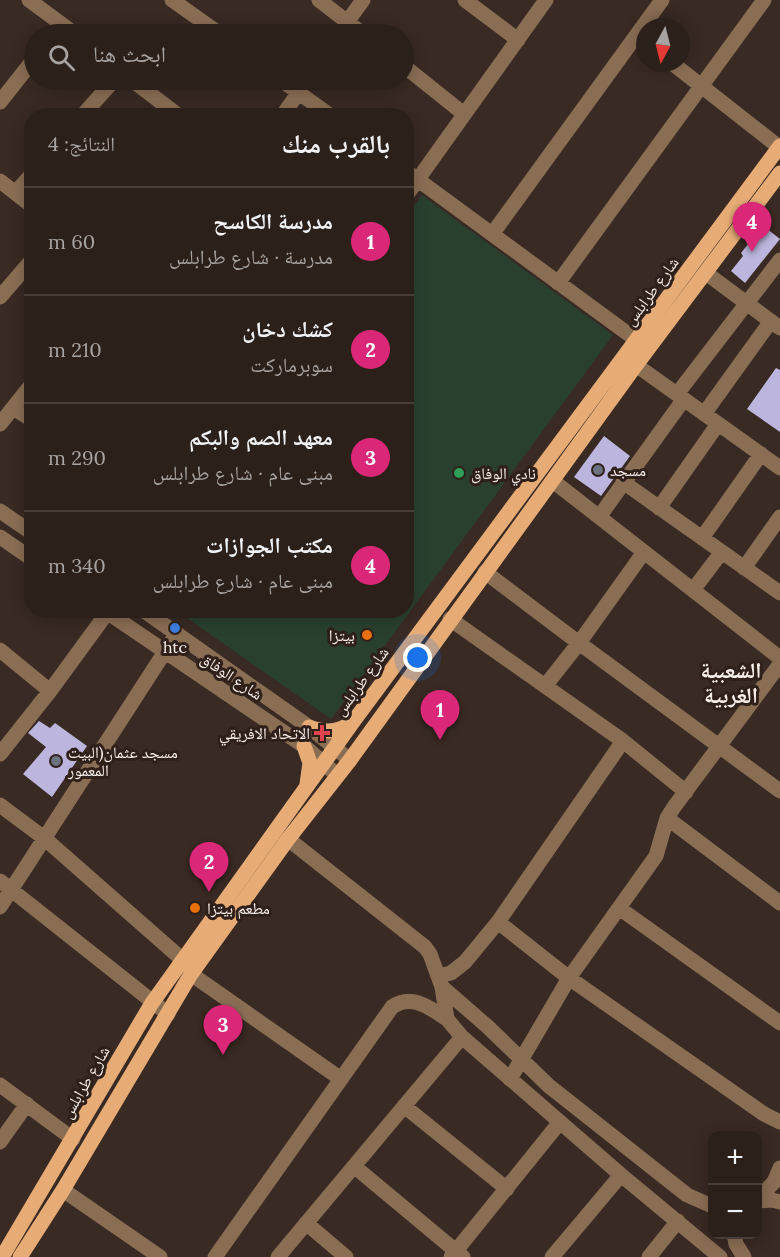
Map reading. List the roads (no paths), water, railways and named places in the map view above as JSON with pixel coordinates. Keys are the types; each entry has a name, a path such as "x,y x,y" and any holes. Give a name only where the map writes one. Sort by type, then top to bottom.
{"main road":[{"name":"شارع طرابلس","path":"21,1257 168,1014 188,967 305,788 353,722 643,345 780,147"},
{"name":"شارع طرابلس","path":"2,1257 152,1003 188,967 350,760 636,365 643,345 706,273 780,173"},
{"path":"309,727 324,732 340,730 353,722"},
{"path":"304,747 308,754 310,772 305,788"}],"street":[{"path":"28,0 53,24"},
{"path":"172,0 206,24"},
{"path":"319,0 350,24"},
{"path":"347,22 363,0"},
{"path":"465,0 518,40"},
{"path":"414,173 464,114 546,0"},
{"path":"652,18 662,0"},
{"path":"558,283 764,0"},
{"path":"493,233 636,44"},
{"path":"0,102 24,71"},
{"path":"683,72 780,147"},
{"path":"414,74 464,114"},
{"path":"89,108 105,90"},
{"path":"145,90 169,108"},
{"path":"295,90 320,108"},
{"path":"287,108 298,92"},
{"path":"414,176 643,345"},
{"path":"0,182 24,199"},
{"path":"16,192 24,183"},
{"path":"599,517 680,397 780,260"},
{"path":"0,297 24,269"},
{"path":"704,414 775,325 706,273"},
{"path":"636,365 780,468"},
{"path":"0,424 24,394"},
{"path":"13,408 24,415"},
{"path":"659,508 718,424"},
{"path":"702,538 761,454"},
{"path":"553,482 780,658"},
{"path":"623,482 780,593"},
{"path":"0,511 24,528"},
{"path":"744,568 780,517"},
{"path":"0,537 24,554"},
{"path":"545,686 644,552"},
{"path":"693,590 721,553"},
{"path":"486,572 780,792"},
{"path":"0,754 50,691 102,618"},
{"name":"شارع الوفاق","path":"115,618 304,747 337,775"},
{"name":"شارع الوفاق","path":"155,618 309,727 350,760"},
{"path":"450,619 623,741 686,792"},
{"path":"0,907 6,885 44,838 177,633"},
{"path":"0,650 50,691"},
{"path":"510,1079 569,978 656,856 667,818 780,664"},
{"path":"440,982 465,962 498,921 623,741"},
{"path":"0,805 44,838 188,967 341,1079"},
{"path":"667,818 780,903"},
{"path":"288,838 416,938 430,954 440,982 447,1019"},
{"path":"6,885 168,1014"},
{"path":"620,908 780,1023"},
{"path":"498,921 569,978 764,1114 780,1122"},
{"path":"440,982 520,1061 549,1086 687,1195 708,1204"},
{"path":"215,1257 393,1007 398,1003 415,1001 447,1019 462,1037 510,1079 720,1257"},
{"path":"278,1257 462,1037"},
{"path":"0,1085 73,1139"},
{"path":"0,1142 27,1104"},
{"path":"404,1106 507,1189"},
{"path":"355,1167 457,1255 560,1122"},
{"path":"762,1196 774,1182 780,1167"},
{"path":"552,1257 621,1175"},
{"path":"63,1190 160,1257"},
{"path":"762,1200 780,1202"},
{"path":"649,1257 678,1221"},
{"path":"306,1223 346,1257"},
{"path":"735,1239 744,1257"}],"place":[{"name":"مكتب الجوازات","path":"752,252"},
{"name":"مسجد","path":"598,470"},
{"name":"نادي الوفاق","path":"459,473"},
{"name":"htc","path":"175,628"},
{"name":"بيتزا","path":"367,635"},
{"name":"الاتحاد الافريقي","path":"322,733"},
{"name":"مدرسة الكاسح","path":"440,740"},
{"name":"مسجد عثمان(البيت المعمور","path":"56,761"},
{"name":"كشك دخان","path":"209,892"},
{"name":"مطعم بيتزا","path":"195,908"},
{"name":"معهد الصم والبكم","path":"223,1055"}],"district":[{"name":"الشعبية الغربية","path":"731,682"}]}
